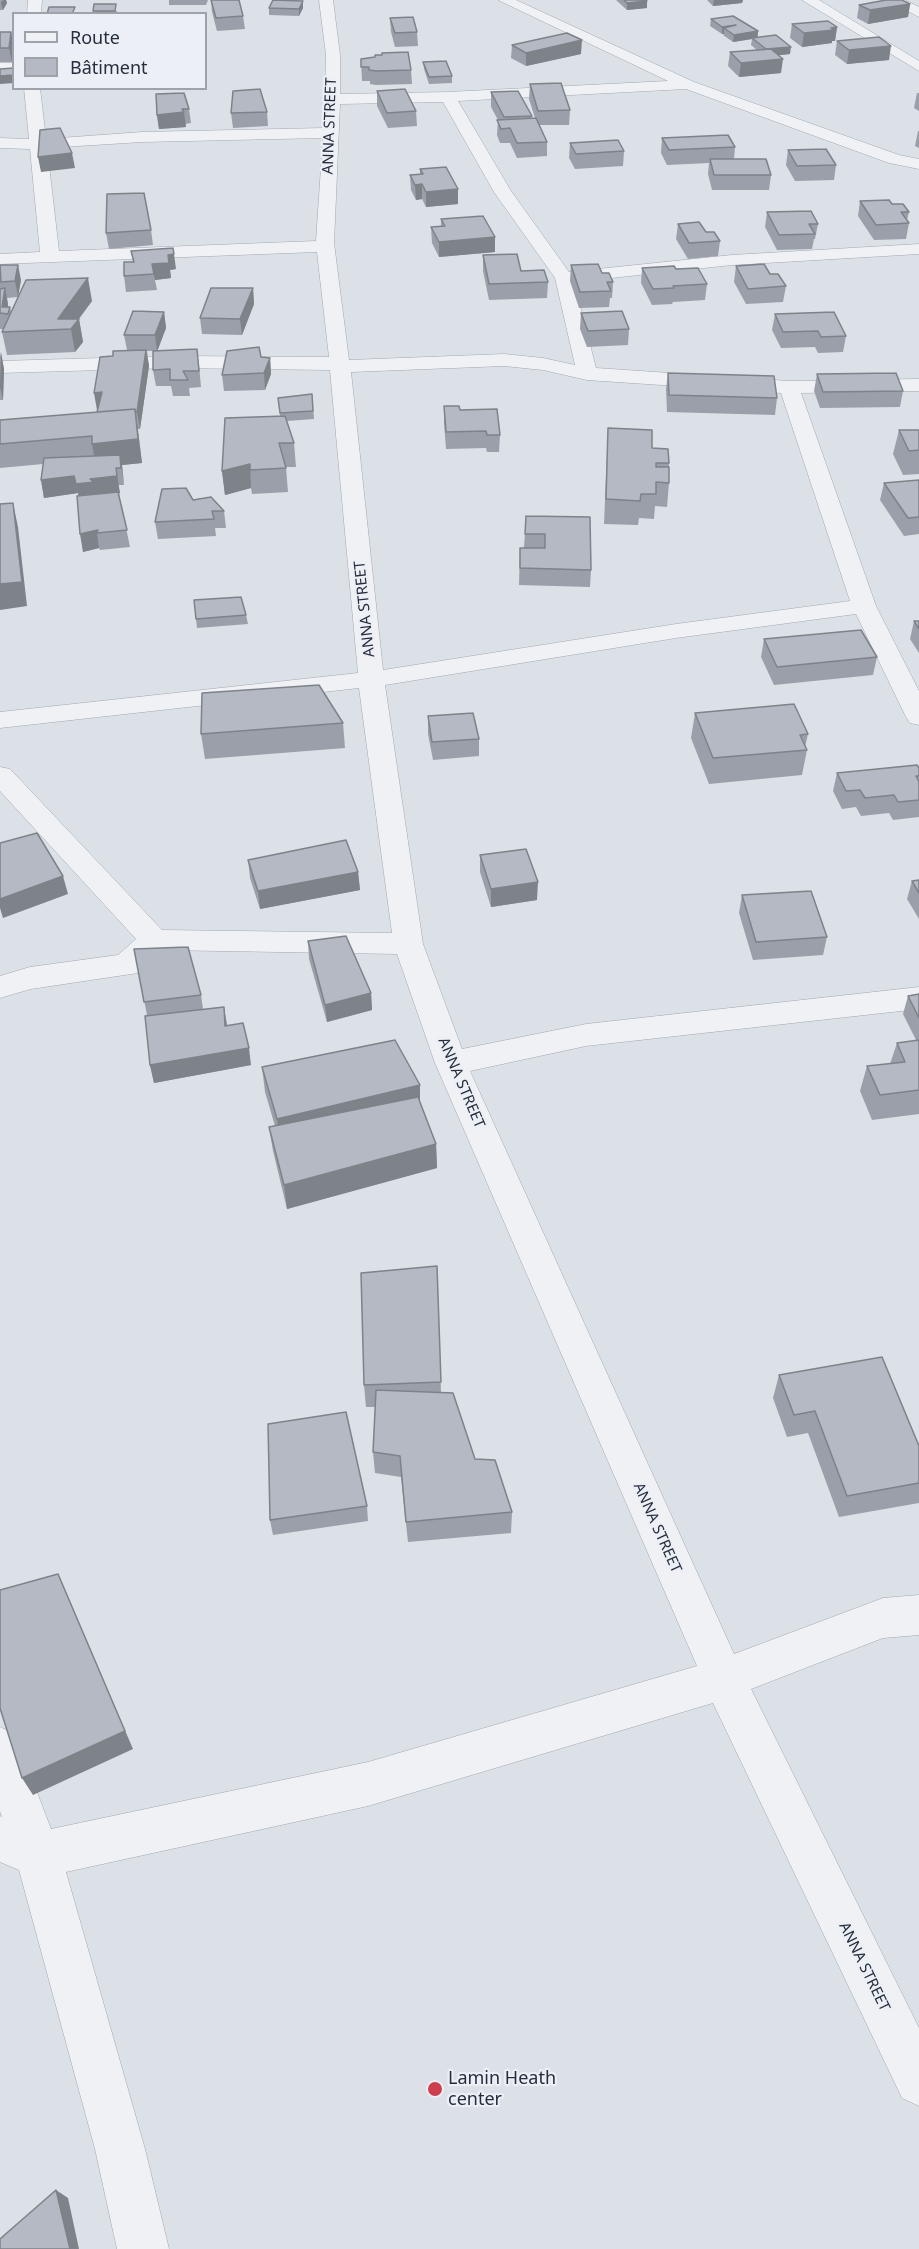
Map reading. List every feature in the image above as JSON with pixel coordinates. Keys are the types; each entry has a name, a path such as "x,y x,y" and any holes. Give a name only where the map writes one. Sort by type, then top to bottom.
{"street":[{"name":"ANNA STREET","path":"326,0 333,55 326,246 372,679 408,944 451,1063 724,1679 919,2081"},
{"path":"809,0 918,66"},
{"path":"894,0 919,13"},
{"path":"510,2 546,1"},
{"path":"510,2 690,85 896,159 919,164"},
{"path":"332,99 448,97 690,85"},
{"path":"32,90 50,256"},
{"path":"448,97 503,192 564,278 587,374"},
{"path":"0,143 38,144 142,138 331,133"},
{"path":"0,259 326,246"},
{"path":"564,278 732,260 919,249"},
{"path":"0,368 171,362 326,362 340,366 504,360 543,364 587,374 789,387 919,385"},
{"path":"789,387 864,606 915,703"},
{"path":"0,720 372,679 676,631 864,606"},
{"path":"0,776 154,940"},
{"path":"0,987 30,978 127,965 154,940 408,944"},
{"path":"451,1063 586,1035 919,998"},
{"path":"19,1847 368,1784 724,1679 883,1618 919,1615"},
{"path":"0,1749 19,1847 120,2149 143,2249"}],"building":[{"path":"211,0 239,0 243,16 216,18"},
{"path":"273,0 303,1 299,9 269,8"},
{"path":"624,0 646,0 647,1 627,3"},
{"path":"886,0 902,0 910,4 870,10 859,5"},
{"path":"94,4 116,4 115,11 93,11"},
{"path":"49,7 75,7 73,12 48,12"},
{"path":"733,16 758,31 734,35 724,28 736,25 722,27 711,19"},
{"path":"413,17 417,32 395,33 390,18"},
{"path":"828,21 837,27 831,28 834,30 804,33 792,24"},
{"path":"0,32 11,32 9,48 0,48"},
{"path":"567,33 582,40 526,53 512,45"},
{"path":"776,35 791,47 766,49 752,38"},
{"path":"879,37 891,46 849,50 837,41"},
{"path":"771,49 783,59 741,63 730,52"},
{"path":"408,52 411,70 376,71 369,70 369,67 361,67 361,59 382,55 382,53"},
{"path":"446,61 452,76 429,77 423,62"},
{"path":"12,68 12,75 0,76 0,69"},
{"path":"561,83 570,110 538,111 530,84"},
{"path":"260,89 267,112 231,113 233,91"},
{"path":"405,89 416,111 387,113 377,91"},
{"path":"518,91 532,116 504,117 491,92"},
{"path":"184,93 189,109 182,109 184,112 157,115 156,94"},
{"path":"536,118 547,142 517,143 510,128 501,129 497,120"},
{"path":"60,128 72,153 38,157 40,130"},
{"path":"728,135 735,147 669,150 662,138"},
{"path":"618,140 624,151 576,154 570,143"},
{"path":"826,149 836,165 797,166 788,150"},
{"path":"710,159 766,159 771,175 714,175"},
{"path":"446,167 458,189 426,192 422,184 415,185 410,175 423,174 420,169"},
{"path":"144,193 151,230 106,233 107,194"},
{"path":"889,200 892,204 903,204 909,212 901,212 909,223 876,225 860,201"},
{"path":"811,211 818,224 809,224 815,234 779,235 767,212"},
{"path":"483,216 495,237 439,242 431,227 445,226 441,219"},
{"path":"699,222 706,232 714,232 720,241 689,243 678,224"},
{"path":"173,248 174,254 168,255 169,263 152,264 154,274 124,276 124,262 134,262 131,251"},
{"path":"517,254 521,271 544,270 548,282 489,284 483,255"},
{"path":"598,264 602,273 609,273 613,282 607,282 611,291 580,292 571,265"},
{"path":"764,264 770,274 778,274 786,286 748,289 736,266"},
{"path":"0,265 18,265 15,281 1,282"},
{"path":"674,266 676,269 698,268 707,284 653,289 642,268"},
{"path":"88,278 58,319 79,319 71,329 2,332 26,280"},
{"path":"5,288 2,307 10,307 8,314 0,313 0,289"},
{"path":"211,288 253,288 240,319 200,318"},
{"path":"133,311 164,312 155,335 124,335"},
{"path":"622,311 629,329 588,331 581,313"},
{"path":"834,312 846,336 821,337 818,331 783,332 775,314"},
{"path":"259,347 261,357 270,358 264,373 222,375 227,351"},
{"path":"197,349 199,371 183,371 188,380 170,380 170,369 153,370 153,351"},
{"path":"146,350 137,412 135,409 97,412 102,392 94,393 100,357 113,356 113,351"},
{"path":"668,373 774,376 777,398 669,395"},
{"path":"896,373 903,391 823,392 817,374"},
{"path":"312,394 313,411 280,413 278,398"},
{"path":"444,406 459,406 460,410 497,409 500,435 487,435 486,431 446,432"},
{"path":"135,409 138,439 92,444 92,436 0,444 0,420"},
{"path":"285,416 294,443 279,443 286,468 250,470 250,464 222,471 225,418"},
{"path":"608,428 652,430 652,448 668,449 669,463 656,463 656,467 669,467 669,483 656,482 656,494 641,494 640,501 606,499"},
{"path":"899,430 919,430 919,450 909,451"},
{"path":"120,455 121,468 116,468 117,476 90,479 94,482 76,484 74,476 41,480 44,458"},
{"path":"919,480 919,517 908,518 884,483"},
{"path":"186,488 193,500 211,497 224,511 212,511 214,519 155,522 162,489"},
{"path":"118,492 127,530 97,533 98,530 80,534 77,496"},
{"path":"13,503 22,582 0,584 0,504"},
{"path":"526,516 590,517 591,570 520,568 520,548 545,548 545,534 525,534"},
{"path":"241,597 246,615 196,619 194,600"},
{"path":"861,630 877,657 777,667 764,639"},
{"path":"319,685 343,723 201,734 202,693"},
{"path":"794,704 808,734 800,735 807,750 713,758 695,713"},
{"path":"473,713 479,739 432,742 428,716"},
{"path":"917,765 919,768 919,776 916,776 919,782 919,800 898,802 894,795 865,798 860,790 846,791 837,773"},
{"path":"37,833 63,876 0,899 0,843"},
{"path":"346,840 358,872 258,891 248,860"},
{"path":"526,849 538,882 491,889 480,855"},
{"path":"919,880 919,893 912,881"},
{"path":"811,891 827,937 756,942 742,895"},
{"path":"346,936 371,993 325,1005 308,941"},
{"path":"188,947 201,995 144,1002 134,949"},
{"path":"919,994 919,1018 908,996"},
{"path":"224,1007 225,1026 243,1023 249,1048 150,1065 145,1016"},
{"path":"395,1040 420,1085 277,1119 262,1067"},
{"path":"919,1040 919,1090 880,1095 867,1066 905,1062 897,1043"},
{"path":"418,1097 436,1144 284,1185 269,1127"},
{"path":"437,1266 441,1382 364,1385 361,1273"},
{"path":"882,1357 919,1446 919,1483 847,1496 815,1411 794,1415 779,1375"},
{"path":"376,1390 453,1393 475,1459 495,1460 512,1512 406,1522 400,1456 373,1452"},
{"path":"346,1412 367,1506 270,1520 268,1424"},
{"path":"58,1574 125,1731 22,1778 0,1708 0,1590"},
{"path":"56,2190 70,2249 0,2249 0,2239"}],"place":[{"name":"Lamin Heath center","path":"435,2089"}]}
